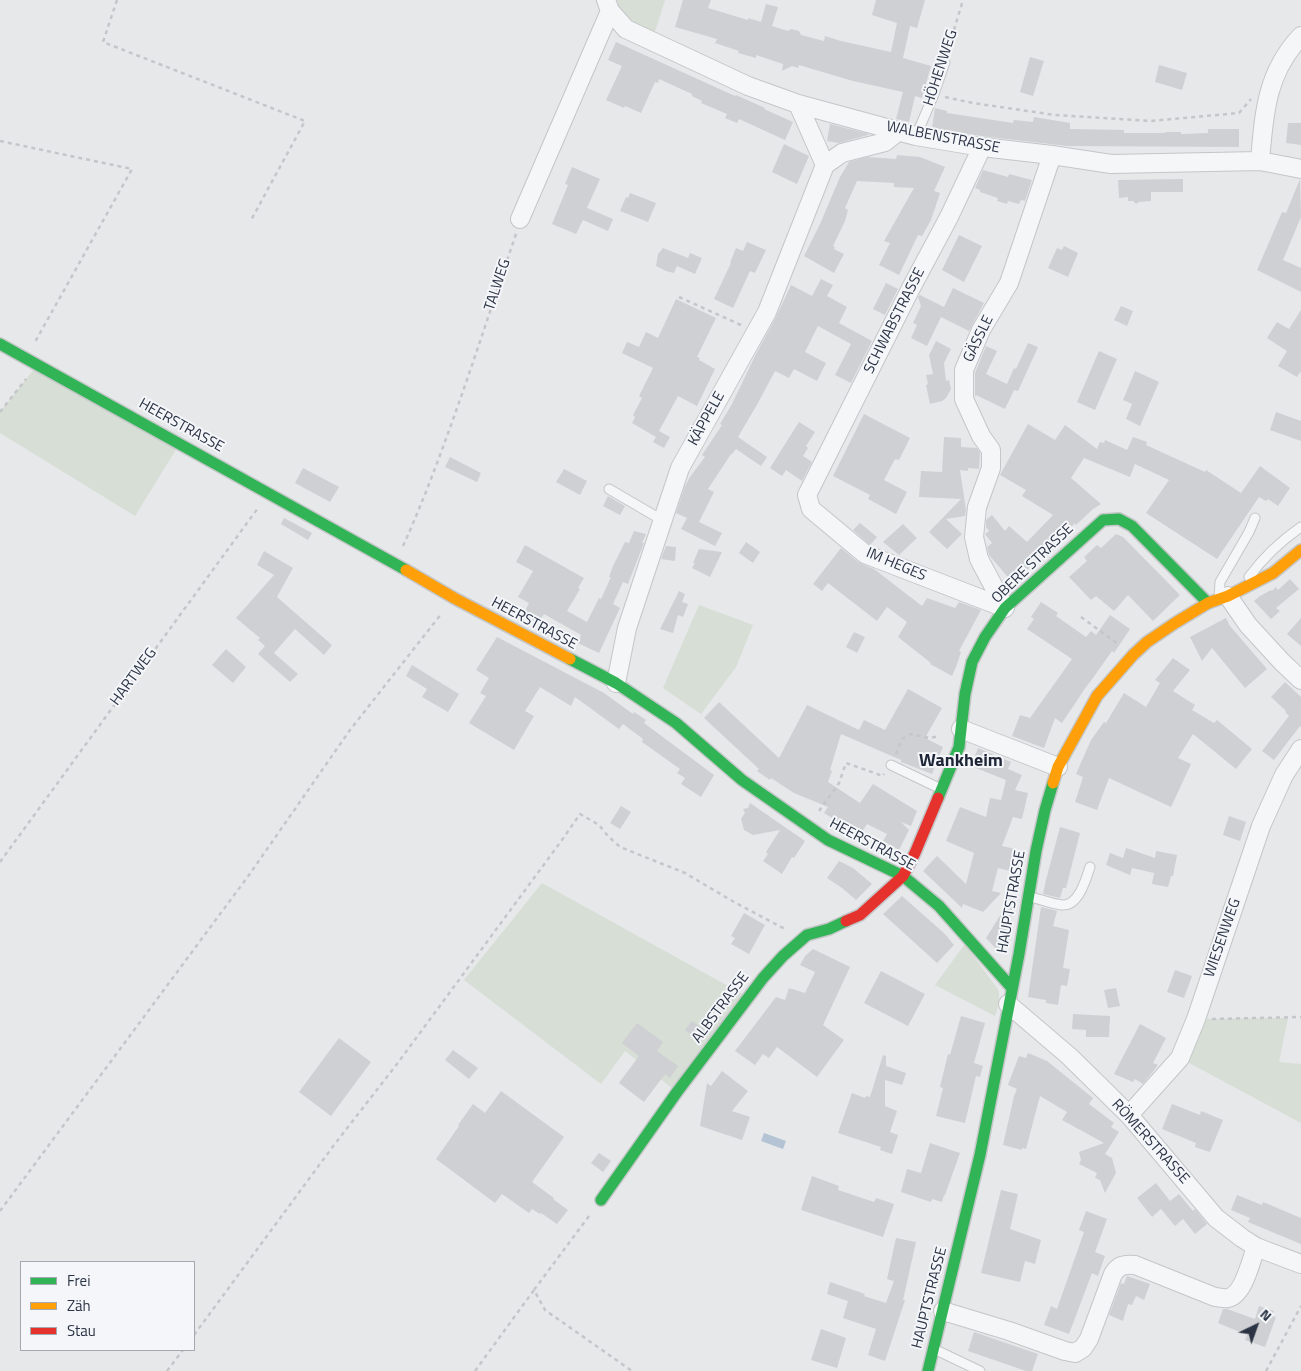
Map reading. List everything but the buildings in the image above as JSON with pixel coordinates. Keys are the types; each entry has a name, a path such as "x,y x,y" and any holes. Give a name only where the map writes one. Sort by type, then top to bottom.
{"street":[{"name":"WALBENSTRASSE","path":"608,5 626,29 748,86 798,104 908,133 982,147 1111,164 1260,161 1301,169"},
{"path":"520,219 608,5"},
{"path":"1260,161 1265,111 1271,85 1280,64 1292,45 1301,36"},
{"path":"798,104 826,165 842,153 885,142 908,133"},
{"name":"SCHWABSTRASSE","path":"807,494 949,217 982,147"},
{"name":"GÄSSLE","path":"1005,608 979,559 974,537 977,507 990,468 991,450 981,436 964,399 964,370 981,330 1009,284 1052,155"},
{"name":"KÄPPELE","path":"616,683 628,628 680,468 767,312 826,165"},
{"name":"HEERSTRASSE","path":"0,344 270,493 454,598 616,683 676,723 742,780 828,840 903,876 939,906 1010,996"},
{"name":"IM HEGES","path":"807,494 811,509 865,554 1005,608"},
{"name":"OBERE STRASSE","path":"903,876 915,853 959,747 965,694 972,662 985,637 1005,608 1103,520 1119,519 1132,526 1224,597"},
{"name":"HAUPTSTRASSE","path":"928,1371 980,1155 1036,850 1045,810 1058,767 1097,696 1147,642 1224,597 1273,573 1301,550"},
{"path":"1224,597 1282,662 1301,680"},
{"path":"961,729 1058,767"},
{"name":"WIESENWEG","path":"1129,1115 1180,1058 1196,1019 1261,826 1284,775 1301,749"},
{"name":"ALBSTRASSE","path":"601,1200 677,1092 763,978 783,956 807,935 860,915 903,876"},
{"name":"RÖMERSTRASSE","path":"1010,996 1129,1115 1216,1218 1256,1247 1301,1264"},
{"path":"943,1311 1075,1353 1083,1348 1089,1339 1113,1274 1118,1267 1126,1264 1135,1265 1216,1297 1228,1298 1237,1292 1243,1284 1256,1247"}],"lane":[{"name":"HÖHENWEG","path":"908,133 934,94 945,62"},
{"path":"609,489 662,520"},
{"path":"1254,518 1249,532 1220,582 1224,597 1280,544 1301,527"},
{"path":"891,765 941,789"},
{"path":"1028,896 1064,905 1072,902 1082,890 1090,868"},
{"path":"933,1349 980,1371"}],"path":[{"path":"117,0 103,42 305,121 250,222"},
{"name":"HÖHENWEG","path":"945,62 963,0"},
{"path":"934,94 973,103 1055,115 1150,121 1239,113"},
{"path":"0,141 132,169 26,358"},
{"name":"TALWEG","path":"395,563 417,516 437,464 520,219"},
{"path":"679,296 756,332"},
{"path":"0,412 38,364"},
{"name":"HARTWEG","path":"0,862 270,493"},
{"path":"0,1211 249,875 350,730 454,598"},
{"path":"1081,616 1133,655"},
{"path":"821,808 839,783 846,763 883,776 891,765 902,739 911,734 929,738 943,736 961,729"},
{"path":"195,1334 329,1152 397,1064 580,814 599,825 620,847 685,874 781,927 807,935"},
{"path":"1196,1019 1301,1017"},
{"path":"475,1371 601,1200"},
{"path":"534,1290 545,1310 632,1371"},
{"path":"1266,1371 1301,1306"},
{"path":"167,1371 182,1351"}],"shaded area":[{"path":"606,0 665,0 652,41"},
{"path":"38,364 180,443 135,516 0,433 0,412"},
{"path":"699,605 753,625 736,667 701,714 663,688"},
{"path":"542,883 748,997 677,1092 625,1051 601,1084 464,980"},
{"path":"965,944 999,991 999,1003 995,1016 935,985"},
{"path":"1288,1018 1279,1062 1301,1064 1301,1123 1180,1058 1196,1019"}],"water":[{"path":"764,1133 786,1141 783,1149 761,1141"}],"traffic: fast":[{"path":"0,344 406,570"},
{"path":"938,798 959,747 965,694 972,662 985,637 1005,608 1103,520 1119,519 1132,526 1208,603"},
{"path":"570,659 616,683 676,723 742,780 828,840 903,876 939,906 1012,988"},
{"path":"928,1371 980,1155 1019,954 1036,851 1053,783"},
{"path":"601,1200 677,1092 763,978 783,956 807,935 829,929 846,921"}],"traffic: slow":[{"path":"1053,783 1058,767 1097,696 1133,655 1147,642 1175,623 1208,603 1228,596 1273,573 1301,550"},
{"path":"406,570 454,598 570,659"}],"traffic: jam":[{"path":"846,921 860,915 903,876 915,853 938,798"}],"district":[{"name":"Wankheim","path":"961,762"}]}
